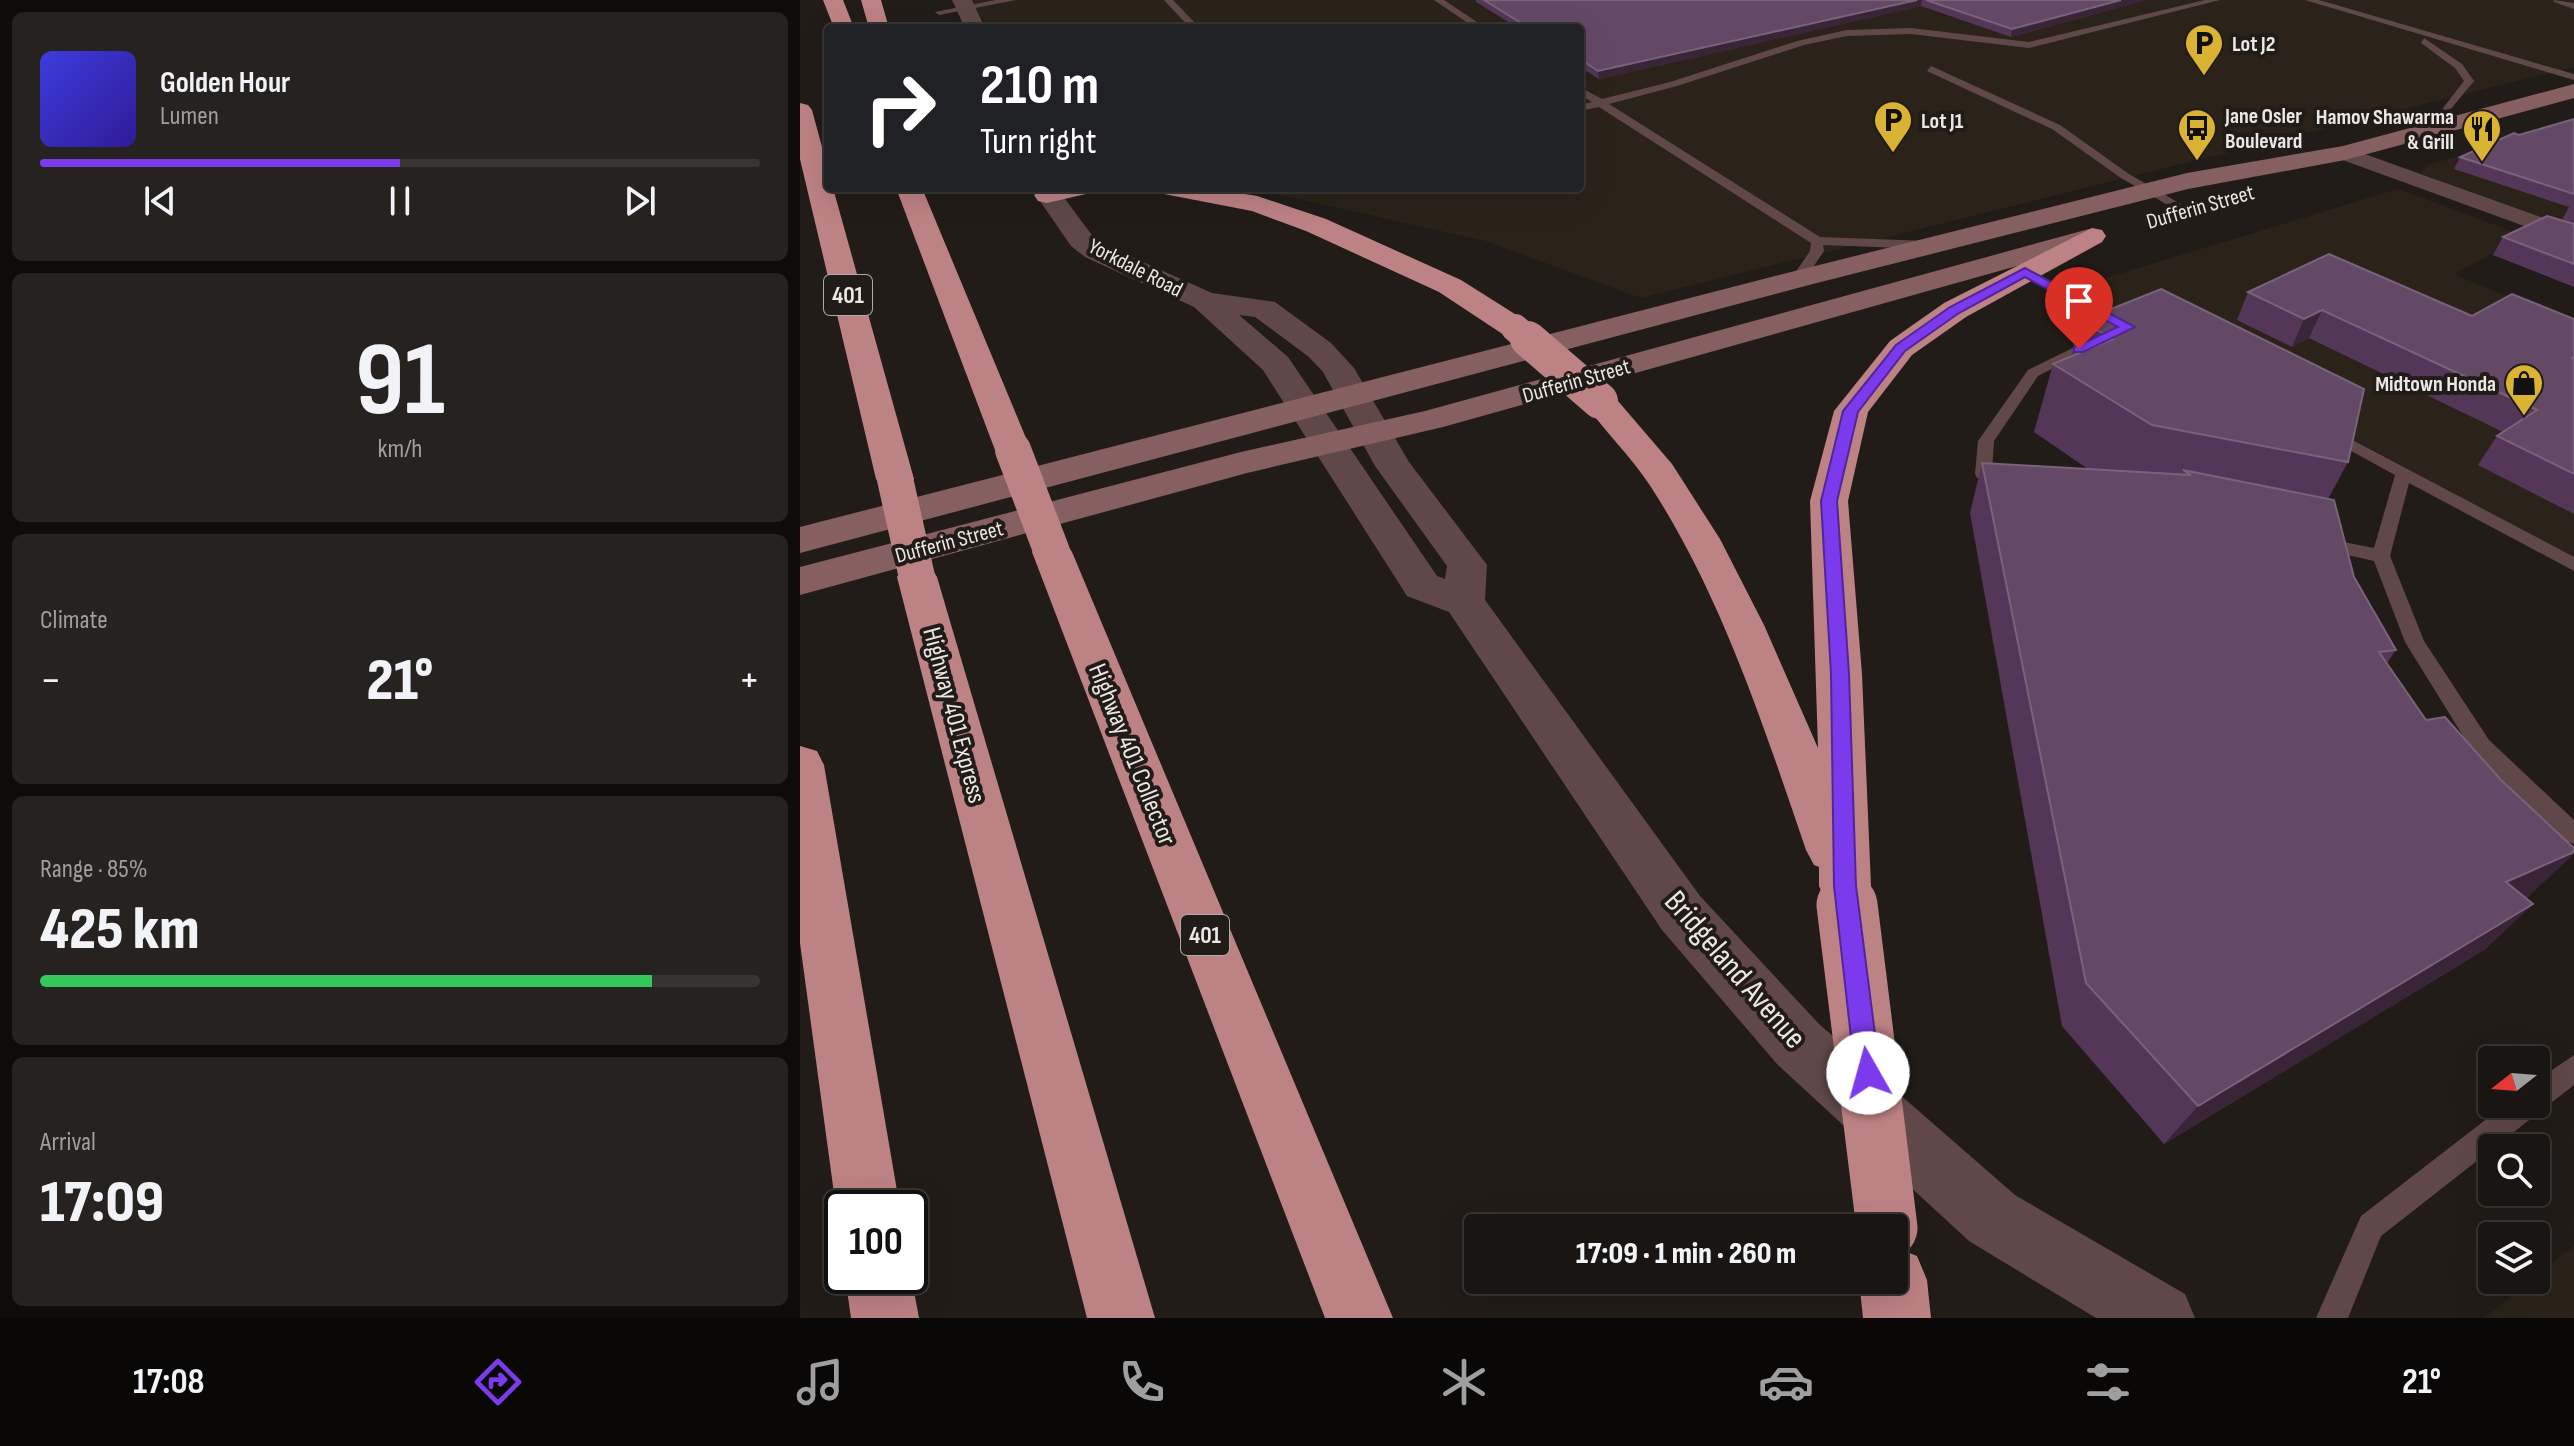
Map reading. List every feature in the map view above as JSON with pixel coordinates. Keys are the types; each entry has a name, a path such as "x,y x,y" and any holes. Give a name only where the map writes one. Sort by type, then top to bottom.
{"highway":[{"path":"833,0 842,24"},
{"path":"871,0 878,24"},
{"name":"Highway 401 Express","path":"800,110 895,479 917,577 1121,1318"},
{"name":"Highway 401 Collector","path":"911,192 1359,1318"},
{"path":"1190,192 1257,204 1382,253 1450,286 1515,328 1600,401 1675,495 1716,573 1795,748 1845,886"},
{"path":"1237,192 1257,204"},
{"path":"1885,1214 1845,886 1840,674 1829,501 1851,411 1901,348 1955,310 2107,232"},
{"path":"800,765 865,1190"},
{"path":"882,1294 885,1318"},
{"path":"1894,1294 1897,1318"}],"main road":[{"name":"Dufferin Street","path":"800,540 1798,279 2187,181 2345,153 2571,90"},
{"name":"Dufferin Street","path":"2152,220 2209,205 2345,153"},
{"name":"Dufferin Street","path":"800,581 1328,442 1532,392 2107,232"}],"street":[{"path":"963,2 973,24"},
{"path":"2345,153 2574,237"},
{"name":"Yorkdale Road","path":"1046,192 1081,240 1095,251 1205,301 1264,309 1320,350 1337,368 1374,432"},
{"name":"Yorkdale Road","path":"1205,301 1276,364 1328,442"},
{"path":"1328,442 1422,586 1464,602 1467,565 1393,466 1374,432"},
{"name":"Bridgeland Avenue","path":"1464,602 1681,913 1798,1044 1992,1218 2161,1318"}],"lane":[{"path":"939,11 963,2 1012,0"},
{"path":"1168,0 1191,24"},
{"path":"1438,0 1475,24"},
{"path":"1584,107 1688,79 1768,52 1856,32 1920,32 2005,46 2029,45 2216,0"},
{"name":"Dufferin Street","path":"2309,0 2396,26 2571,90"},
{"path":"2557,0 2574,6"},
{"path":"2396,26 2459,66 2469,81 2431,130"},
{"path":"1931,69 2056,127 2151,191 2209,205"},
{"path":"1584,92 1817,241 1864,245 1936,245"},
{"path":"1798,279 1817,251 1817,241"},
{"path":"2014,480 1983,474 1986,441 2033,373 2135,331 2025,272"},
{"path":"2307,422 2574,565"},
{"path":"2404,472 2381,556 2415,642 2481,746 2574,834"},
{"path":"2305,540 2381,556"},
{"path":"2550,1087 2574,1068"},
{"path":"2332,1318 2371,1226 2510,1118"}],"shaded area":[{"path":"971,0 2574,0 2574,67 1641,298 1486,241 1267,192 1584,192 1584,24 986,24"},
{"path":"2574,125 2574,218 2559,226 2420,173 2430,164"},
{"path":"2398,189 2525,236 2454,274 2574,325 2574,560 2076,287"},
{"path":"2574,1246 2574,1318 2484,1318 2514,1294 2550,1294 2550,1265"}],"building":[{"path":"1484,0 1917,0 1598,71 1584,62 1584,24 1523,24"},
{"path":"1926,0 2121,0 2012,29"},
{"path":"2574,119 2574,194 2460,157 2514,133 2519,135"},
{"path":"2547,216 2574,224 2574,264 2503,237"},
{"path":"2329,254 2472,316 2512,294 2574,319 2574,474 2497,436 2537,410 2322,310 2304,319 2248,292"},
{"path":"2161,289 2364,389 2348,462 2152,425 2053,364 2113,339 2081,321"},
{"path":"1982,463 2191,475 2183,470 2334,500 2354,577 2396,650 2379,652 2426,720 2445,717 2501,780 2574,848 2574,852 2506,882 2533,904 2198,1106 2086,983"}],"place":[{"name":"Lot J2","path":"2204,77"},
{"name":"Lot J1","path":"1893,154"},
{"name":"Jane Osler Boulevard","path":"2197,162"},
{"name":"Hamov Shawarma & Grill","path":"2482,163"},
{"name":"Midtown Honda","path":"2524,417"}],"route":[{"path":"1868,1073 1845,886 1840,674 1829,501 1851,411 1901,348 1955,310 2025,272 2128,327 2079,349"}]}
